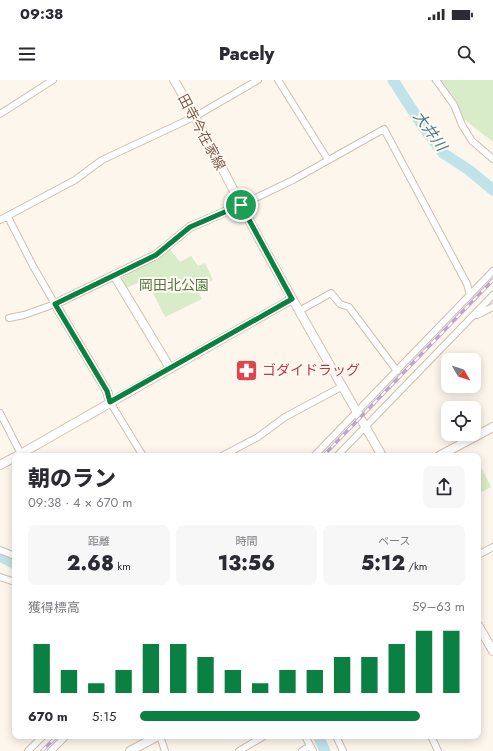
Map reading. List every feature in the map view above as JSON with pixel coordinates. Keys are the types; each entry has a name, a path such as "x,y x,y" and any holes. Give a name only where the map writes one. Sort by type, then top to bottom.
{"street":[{"path":"0,114 53,80"},
{"name":"田寺今在家線","path":"174,80 196,116 241,205 292,299 358,411 365,427 380,453"},
{"path":"0,220 75,180 102,160 196,116 258,80"},
{"path":"278,80 328,160"},
{"path":"436,80 454,105 462,125 472,142 493,159"},
{"path":"9,318 24,315 55,304 156,255 190,227 241,205 384,129 467,284 470,295"},
{"path":"8,217 33,266 107,391 110,402 141,453"},
{"path":"317,453 493,271"},
{"path":"114,275 170,368"},
{"path":"299,311 331,293 340,304 349,307 397,371"},
{"path":"340,453 493,295"},
{"path":"22,453 292,299"},
{"path":"472,318 493,307"},
{"path":"228,453 258,437 285,417 343,386"},
{"path":"0,413 16,453"},
{"path":"445,453 493,427"},
{"path":"0,465 12,459"},
{"path":"481,553 493,547"},
{"path":"0,550 12,555"},
{"path":"0,577 12,581"},
{"path":"481,630 493,651"},
{"path":"28,751 39,739"},
{"path":"51,751 63,739"},
{"path":"130,751 153,739"},
{"path":"160,739 165,751"},
{"path":"239,751 259,739"},
{"path":"302,751 312,748 307,739"},
{"path":"337,739 343,751"},
{"path":"432,739 438,751"}],"green space":[{"path":"431,80 493,80 493,142 460,116"},
{"name":"岡田北公園","path":"169,248 180,262 191,256 198,266 205,263 213,280 197,290 202,299 165,317 151,289 146,290 142,281 126,288 122,280 124,273"},
{"path":"481,467 491,487 481,492"}],"waterway":[{"name":"大井川","path":"393,80 424,128 443,153 469,170 493,190"},
{"path":"0,556 12,562"},
{"path":"319,739 325,751"}],"railway":[{"path":"326,453 493,280"},
{"path":"42,751 54,739"}],"place":[{"name":"ゴダイドラッグ","path":"247,370"}],"route":[{"path":"241,205 292,299 110,402 107,391 80,350 55,304 156,255 190,227 241,205"}]}
